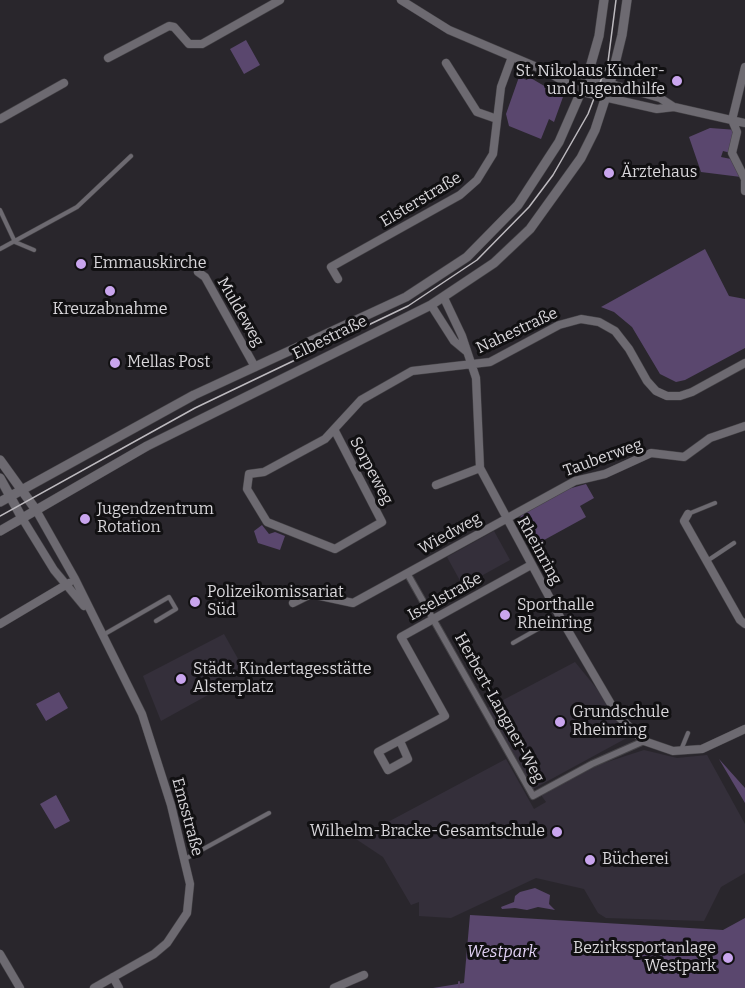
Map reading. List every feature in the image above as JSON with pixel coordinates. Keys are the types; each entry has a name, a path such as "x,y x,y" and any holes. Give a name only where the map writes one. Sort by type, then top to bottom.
{"street":[{"path":"108,57 169,26 174,27 189,44 202,44 280,0"},
{"path":"401,0 449,30 546,70 610,84 660,98 675,107 745,123"},
{"name":"Elbestraße","path":"0,502 136,425 255,367 386,308 427,285 467,257 504,221 532,186 559,142 587,78 599,36 604,0"},
{"name":"Elbestraße","path":"0,531 156,441 431,305 482,273 530,229 582,158 610,84 619,50 627,0"},
{"name":"Elsterstraße","path":"338,279 331,267 460,195 477,180 493,154 501,87 512,57"},
{"path":"446,63 477,112 497,119"},
{"path":"745,67 732,120 737,132 732,153 745,180 745,191"},
{"path":"546,70 582,93 657,109 675,107"},
{"path":"0,119 64,83"},
{"name":"Muldeweg","path":"198,273 205,278 255,367"},
{"name":"Rheinring","path":"444,298 473,365 478,391 477,444 480,468 531,565 618,716 644,741 681,751 710,746 745,729"},
{"name":"Rheinring","path":"431,305 454,340 467,352"},
{"name":"Nahestraße","path":"335,431 361,400 412,371 489,362 559,325 581,319 599,322 615,332 629,349 647,381 656,391 667,396 680,396 692,392 745,363"},
{"name":"Tauberweg","path":"506,519 574,481 605,474 651,453 684,457 710,438 745,426"},
{"name":"Sorpeweg","path":"335,431 382,522 335,549 267,522 247,489 249,474 264,472 335,431"},
{"path":"0,460 36,510"},
{"path":"436,485 480,468"},
{"path":"0,478 22,518"},
{"name":"Emsstraße","path":"36,510 75,579 142,714 185,859 190,898 181,925 153,954 94,988"},
{"path":"688,514 684,521 740,620 745,624"},
{"name":"Emsstraße","path":"22,518 66,585 93,619"},
{"name":"Wiedweg","path":"293,603 311,594 353,603 506,519"},
{"name":"Isselstraße","path":"400,741 445,716 401,637 531,565"},
{"name":"Wiedweg","path":"407,573 416,588"},
{"path":"0,624 75,579"},
{"name":"Herbert-Langner-Weg","path":"416,588 533,796 592,764 644,741"},
{"path":"0,954 20,988"},
{"path":"333,988 364,975"},
{"path":"113,977 119,988"}],"lane":[{"path":"0,249 77,207 131,156"},
{"path":"0,210 15,242 34,250"},
{"path":"688,514 715,503"},
{"path":"706,561 734,543"},
{"path":"102,635 169,597 176,609 156,621"},
{"path":"513,643 560,617"},
{"path":"681,751 688,733"},
{"path":"185,859 269,813"}],"shaded area":[{"path":"494,531 510,560 463,586 447,557"},
{"name":"Städt. Kindertagesstätte Alsterplatz","path":"224,634 242,666 213,682 217,690 161,721 143,676"},
{"name":"Grundschule Rheinring","path":"575,662 634,734 533,789 488,708"},
{"name":"Wilhelm-Bracke-Gesamtschule","path":"644,750 677,758 707,755 745,824 745,873 721,887 704,921 606,918 598,913 584,889 536,878 451,918 419,916 419,902 411,905 383,857 356,839 506,759 534,809 546,802 541,795 598,765"}],"green space":[{"path":"246,40 260,65 244,74 230,49"},
{"path":"519,77 527,80 529,77 563,97 554,122 549,119 541,139 509,126 506,114"},
{"path":"710,128 737,130 731,153 723,151 721,157 731,159 741,177 701,172 689,137"},
{"path":"705,249 729,296 745,299 745,348 685,380 676,382 660,374 632,327 614,312 601,307"},
{"path":"586,484 594,498 580,506 586,517 535,545 520,519 521,514 557,492"},
{"path":"262,525 269,534 275,532 285,536 280,550 258,543 254,531"},
{"path":"59,692 68,708 46,721 36,704"},
{"path":"719,759 745,788 745,803"},
{"path":"56,795 70,821 55,829 40,804"},
{"path":"535,888 550,895 549,904 555,910 538,907 527,910 502,909 501,907 514,902 515,896 520,892"},
{"name":"Westpark","path":"470,915 723,930 745,918 745,988 433,988 464,983"}],"waterway":[{"path":"459,982 459,988"}],"tram line":[{"path":"0,516 195,408 408,306 477,260 529,207 553,175 588,114 608,62 616,0"}],"place":[{"name":"St. Nikolaus Kinder- und Jugendhilfe","path":"677,81"},
{"name":"Ärztehaus","path":"609,173"},
{"name":"Emmauskirche","path":"81,264"},
{"name":"Kreuzabnahme","path":"110,291"},
{"name":"Mellas Post","path":"115,363"},
{"name":"Jugendzentrum Rotation","path":"85,519"},
{"name":"Polizeikomissariat Süd","path":"195,602"},
{"name":"Sporthalle Rheinring","path":"505,615"},
{"name":"Städt. Kindertagesstätte Alsterplatz","path":"181,679"},
{"name":"Grundschule Rheinring","path":"560,722"},
{"name":"Wilhelm-Bracke-Gesamtschule","path":"557,832"},
{"name":"Bücherei","path":"590,860"},
{"name":"Bezirkssportanlage Westpark","path":"728,958"}]}
